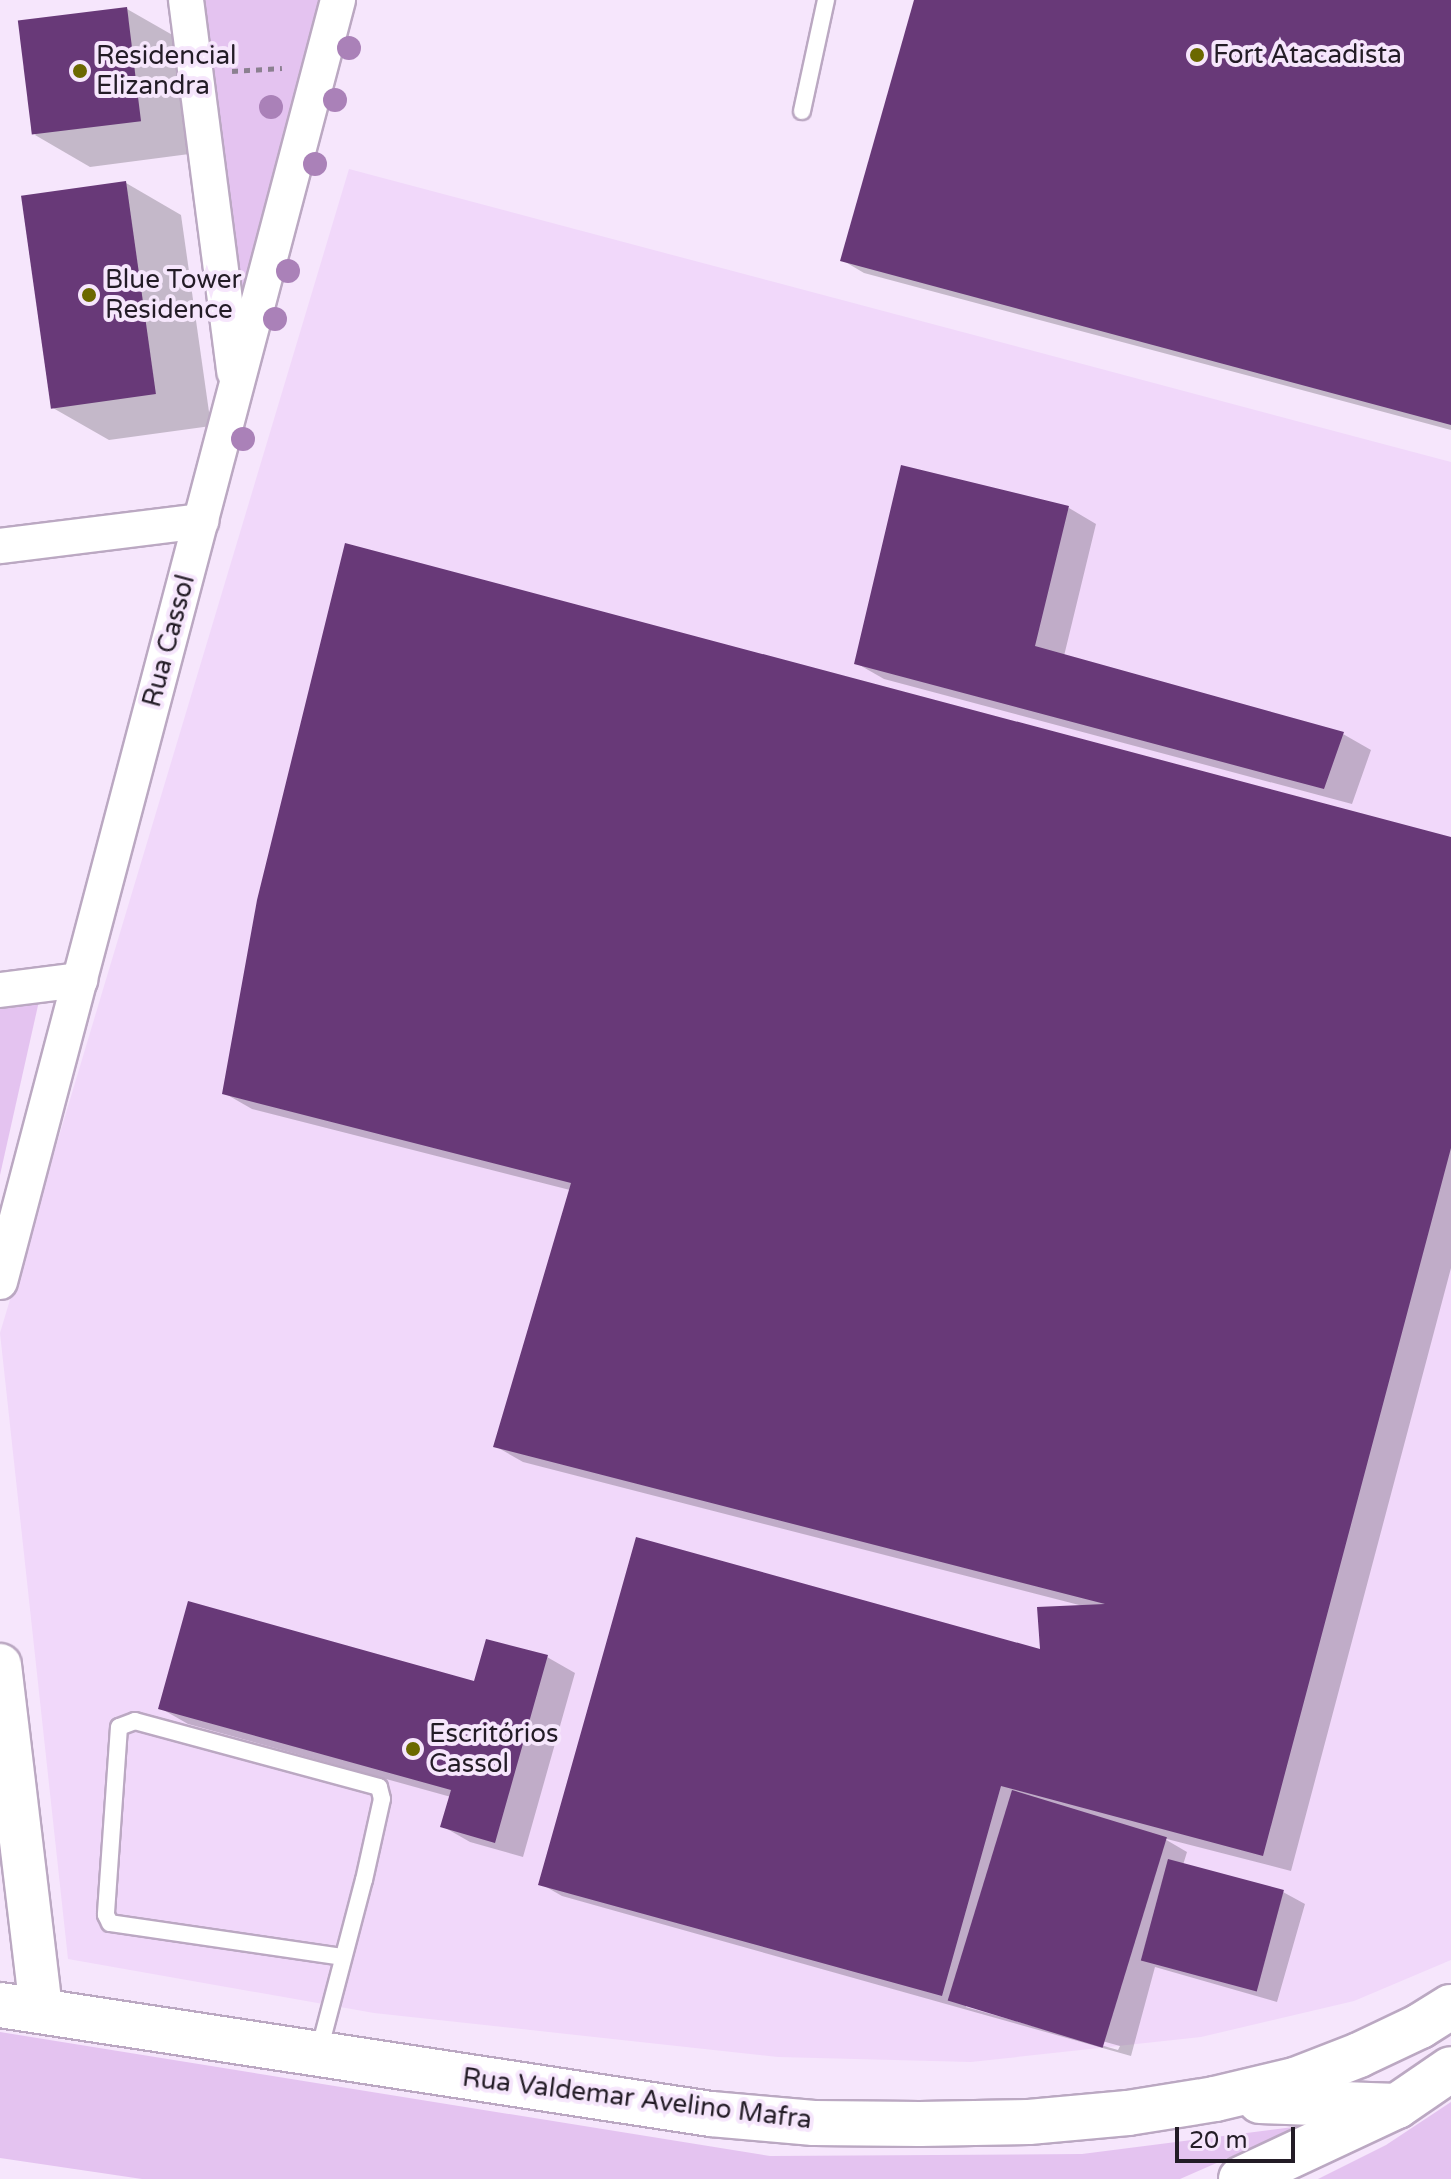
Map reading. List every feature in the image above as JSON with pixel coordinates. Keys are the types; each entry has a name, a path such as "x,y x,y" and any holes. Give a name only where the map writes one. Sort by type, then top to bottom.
{"main road":[{"name":"Rua Valdemar Avelino Mafra","path":"20,2008 600,2099 814,2123 1029,2122 1128,2113 1215,2099 1295,2080 1359,2055 1420,2026 1451,2007"},
{"path":"1241,2179 1264,2171 1397,2106 1451,2069"},
{"path":"1215,2099 1397,2106"}],"street":[{"path":"186,0 236,388"},
{"name":"Rua Cassol","path":"0,1282 338,0"},
{"path":"0,546 201,521"},
{"path":"0,990 80,980"},
{"path":"0,1665 20,2008"}],"lane":[{"path":"802,111 826,0"},
{"path":"318,2054 343,1957 382,1799 379,1787 135,1721 119,1727 106,1915 110,1923 343,1957"}],"path":[{"path":"195,73 321,66"}],"shaded area":[{"path":"201,0 325,0 242,326"},
{"path":"349,169 1451,462 1451,1960 1354,2001 1201,2037 971,2062 778,2057 374,2013 68,1959 0,1333"},
{"path":"41,992 0,1175 0,998"},
{"path":"0,2032 770,2156 1082,2154 1301,2126 1180,2179 142,2179 0,2158"},
{"path":"1451,2102 1451,2179 1318,2179 1386,2145"}],"building":[{"path":"914,0 1451,0 1451,425 840,261"},
{"name":"Residencial Elizandra","path":"127,7 141,121 32,135 18,20"},
{"name":"Blue Tower Residence","path":"126,181 156,394 51,409 21,196"},
{"path":"901,465 1069,506 1035,646 1344,732 1324,789 854,664"},
{"path":"345,543 1451,837 1451,1148 1263,1856 1001,1786 942,1996 538,1885 636,1537 1040,1649 1037,1607 1105,1604 493,1447 571,1183 222,1094 257,900"},
{"name":"Escritórios Cassol","path":"188,1601 474,1681 486,1639 548,1655 495,1843 440,1827 451,1790 158,1709"},
{"path":"1012,1790 1167,1837 1103,2048 948,2000"},
{"path":"1168,1859 1284,1890 1257,1991 1141,1960"}],"place":[{"name":"Fort Atacadista","path":"1197,55"},
{"name":"Residencial Elizandra","path":"80,71"},
{"name":"Blue Tower Residence","path":"89,295"},
{"name":"Escritórios Cassol","path":"413,1749"}]}
